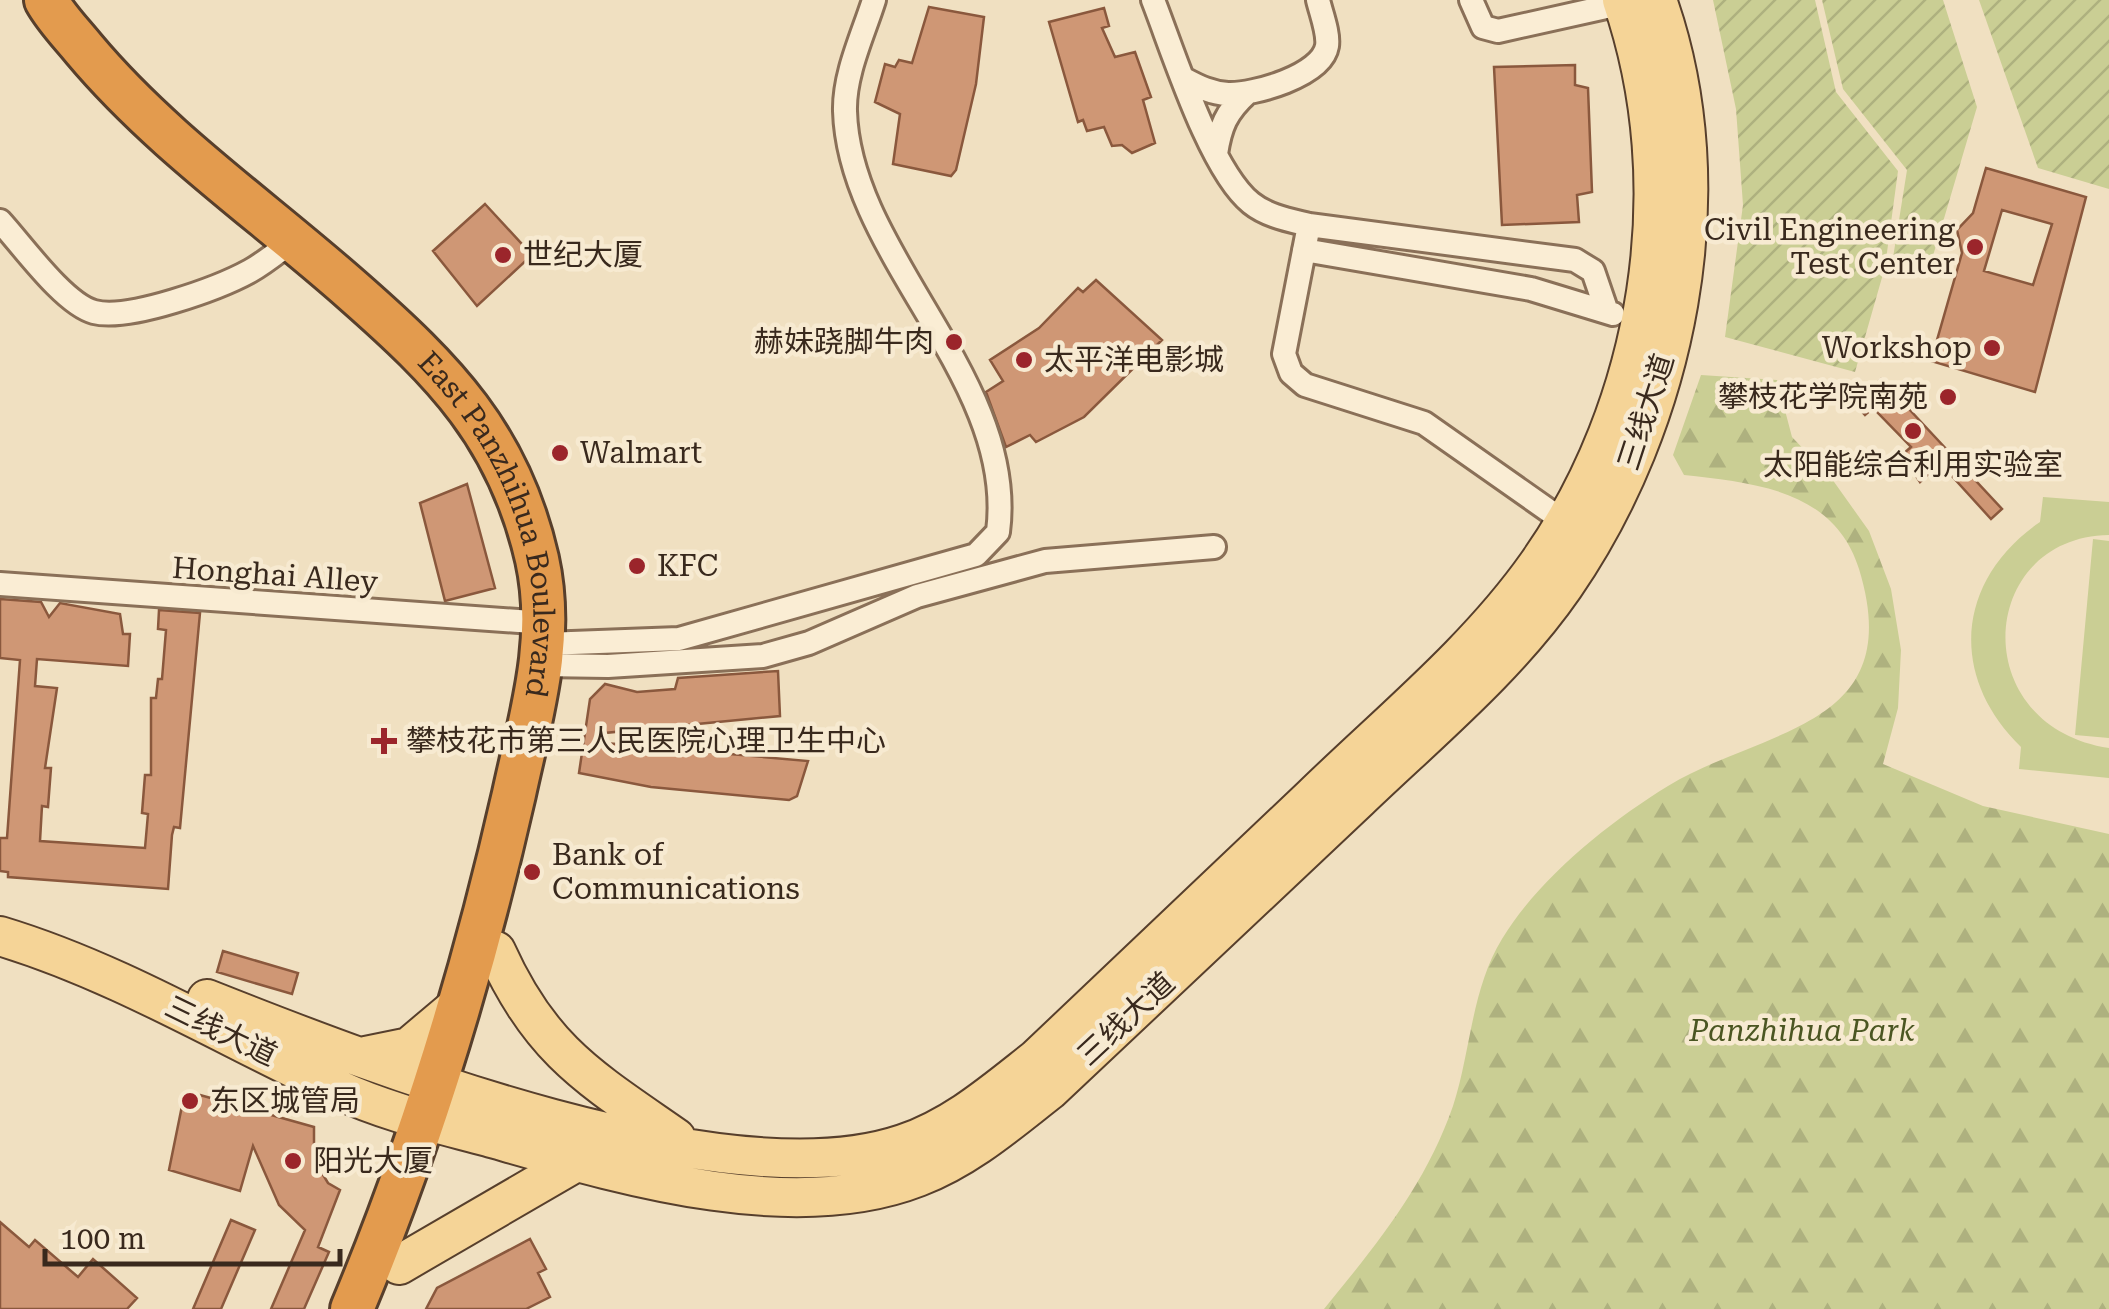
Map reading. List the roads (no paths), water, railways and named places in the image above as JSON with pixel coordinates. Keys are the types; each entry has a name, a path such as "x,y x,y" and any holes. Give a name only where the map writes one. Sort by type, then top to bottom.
{"highway":[{"name":"East Panzhihua Boulevard","path":"46,0 99,67 150,118 295,239 452,382 487,434 516,494 536,558 551,648 460,1004 442,1106 403,1178 352,1309"},
{"name":"East Panzhihua Boulevard","path":"62,0 110,58 162,110 457,366 502,434 531,494 552,558 551,648 496,951 442,1106 399,1265 378,1309"}],"main road":[{"name":"三线大道","path":"0,936 354,1058 442,1106 576,1162 775,1197 845,1194 918,1178 981,1144 1050,1090 1496,669 1564,587 1590,478 1623,388 1639,323 1655,210 1635,1"},
{"name":"三线大道","path":"0,917 48,932 192,1004 372,1104 442,1106 774,1159 840,1159 903,1144 964,1116 1036,1060 1472,643 1537,565 1578,530"},
{"path":"496,951 519,1002 571,1064 690,1148"},
{"path":"354,1058 409,1048 460,1004"},
{"path":"372,1104 389,1124 403,1178"},
{"path":"399,1265 576,1162"}],"street":[{"path":"551,648 679,639 976,555 998,532 997,470 982,422 869,202 852,156 845,106 874,0"},
{"path":"1153,0 1216,154 1251,203 1277,217 1309,224 1575,260 1592,271 1639,323"},
{"path":"1184,79 1204,90 1246,93 1291,80 1320,61 1327,45 1318,0"},
{"path":"1472,0 1483,27 1498,31 1635,1"},
{"path":"1216,154 1220,128 1229,109 1246,93"},
{"path":"0,221 74,301 105,312 204,291 252,270 295,239"},
{"path":"1309,224 1284,354 1291,373 1305,385 1424,424 1578,530"},
{"path":"1304,250 1531,289 1639,323"},
{"path":"551,648 763,656 809,643 917,596 1045,560 1214,548"},
{"name":"Honghai Alley","path":"0,584 551,648"}],"place":[{"name":"Civil Engineering Test Center","path":"1975,247"},
{"name":"世纪大厦","path":"503,255"},
{"name":"赫妹跷脚牛肉","path":"954,342"},
{"name":"Workshop","path":"1992,348"},
{"name":"太平洋电影城","path":"1024,360"},
{"name":"攀枝花学院南苑","path":"1948,397"},
{"name":"太阳能综合利用实验室","path":"1913,431"},
{"name":"Walmart","path":"560,453"},
{"name":"KFC","path":"637,566"},
{"name":"攀枝花市第三人民医院心理卫生中心","path":"384,741"},
{"name":"Bank of Communications","path":"532,872"},
{"name":"东区城管局","path":"190,1101"},
{"name":"阳光大厦","path":"293,1161"}],"park label":[{"name":"Panzhihua Park","path":"1802,1031"}]}
